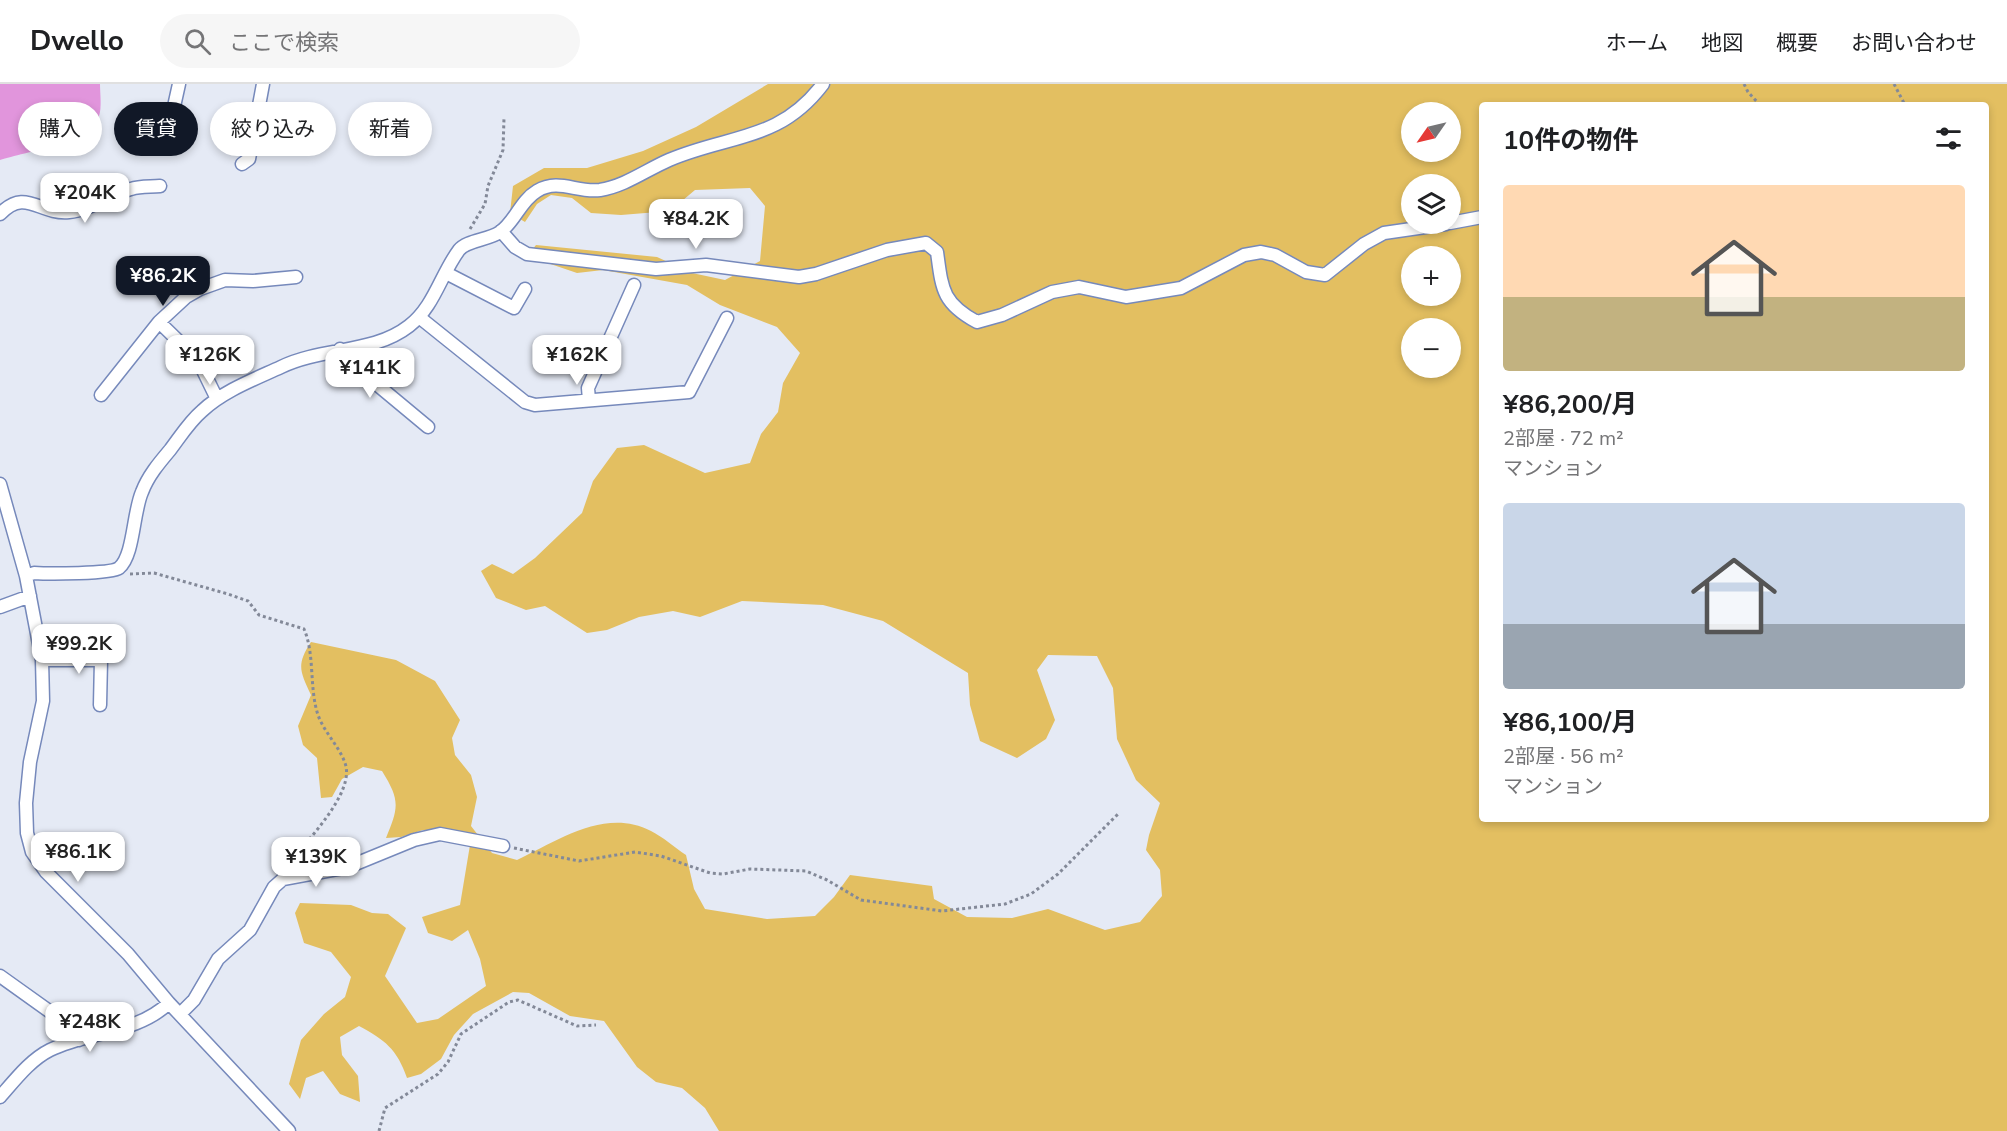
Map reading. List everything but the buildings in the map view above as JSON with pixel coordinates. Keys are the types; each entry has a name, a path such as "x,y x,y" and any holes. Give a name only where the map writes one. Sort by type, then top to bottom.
{"street":[{"path":"175,102 179,84"},
{"path":"242,164 249,159 263,84"},
{"path":"26,576 34,573 107,572 118,568 127,557 132,540 132,525 142,492 152,472 201,411 217,399 283,365 340,349 368,346 408,327 419,317 461,248 501,231 535,192 554,184 565,184 581,191 619,185 691,152 735,137 767,130 790,118 808,104 823,84"},
{"path":"0,214 9,205 20,201 51,210 68,212 81,210 133,188 160,186"},
{"path":"1461,221 1479,218"},
{"path":"501,231 516,247 527,254 656,269 706,265 799,276 816,274 888,250 926,243 937,252 941,286 950,304 958,312 977,321 1002,315 1052,292 1079,287 1126,297 1181,288 1244,255 1261,252 1275,255 1306,272 1325,275 1364,244 1384,233 1401,231"},
{"path":"446,273 514,308 525,289"},
{"path":"102,395 159,322 186,297 225,280 253,281 296,276"},
{"path":"589,400 588,388 634,285"},
{"path":"419,317 525,402 535,405 689,392 727,318"},
{"path":"159,322 198,360 217,399"},
{"path":"340,349 345,358 428,427"},
{"path":"0,484 26,576 42,660 43,701 30,762 26,803 27,833 32,852 46,872 128,954 169,1003 289,1131"},
{"path":"0,607 30,596"},
{"path":"42,660 101,660 100,705"},
{"path":"181,1014 195,1000 218,959 250,930 274,887 288,878 348,867 414,840 440,834 503,846"},
{"path":"0,976 77,1031 79,1040"},
{"path":"0,1097 28,1066 48,1051 79,1040 120,1030 156,1015 169,1003"}],"path":[{"path":"1744,84 1758,102"},
{"path":"1894,84 1903,102"},
{"path":"461,248 485,204 488,186 503,150 504,118"},
{"path":"118,568 123,573 131,575 154,573 228,594 248,601 259,615 304,629 318,714 345,764 346,778 336,801 312,839 289,863 288,878"},
{"path":"503,846 579,861 635,852 661,855 710,873 723,874 750,869 806,871 827,879 861,900 942,910 1005,904 1031,894 1058,874 1119,813"},
{"path":"379,1131 385,1108 438,1074 448,1062 461,1034 509,1002 518,1000 577,1026 596,1025"}],"shaded area":[{"path":"0,84 100,84 101,102 18,102 18,155 0,160"},
{"path":"768,84 2007,84 2007,1131 719,1131 705,1108 682,1088 656,1082 637,1067 604,1021 570,1016 529,993 513,992 473,1014 454,1035 441,1059 421,1074 407,1078 399,1060 389,1046 359,1026 340,1037 342,1055 358,1076 360,1102 340,1094 323,1071 306,1078 300,1099 289,1084 301,1040 324,1014 345,997 351,977 331,952 304,943 295,913 300,903 351,905 372,913 388,914 406,928 385,976 417,1023 438,1019 486,986 480,959 468,930 452,941 428,933 422,917 460,905 470,845 459,831 423,830 401,837 386,838 396,804 392,789 382,771 363,767 342,779 332,797 321,798 317,758 303,745 298,726 311,695 301,668 303,657 311,642 396,660 435,681 460,720 452,738 455,755 471,775 477,797 471,826 492,853 517,860 582,829 616,823 634,825 655,833 686,855 694,889 705,909 767,919 815,916 834,897 850,875 932,886 934,899 967,917 1012,918 1048,909 1105,930 1140,922 1162,896 1160,870 1146,850 1160,803 1136,780 1117,739 1113,688 1097,656 1048,655 1037,670 1055,720 1046,739 1017,758 980,741 970,705 968,673 883,621 823,605 742,601 700,617 673,611 639,617 607,630 587,633 545,606 526,610 496,598 481,571 492,564 513,574 535,558 582,513 593,481 617,448 644,445 705,473 750,463 761,434 778,412 783,383 800,353 777,327 720,305 687,285 603,270 577,273 527,256 536,245 657,257 692,273 725,280 760,261 765,206 750,188 695,190 670,211 621,215 591,213 572,198 551,195 537,204 525,222 510,213 513,186 544,168 587,168 643,151 696,127"}]}
